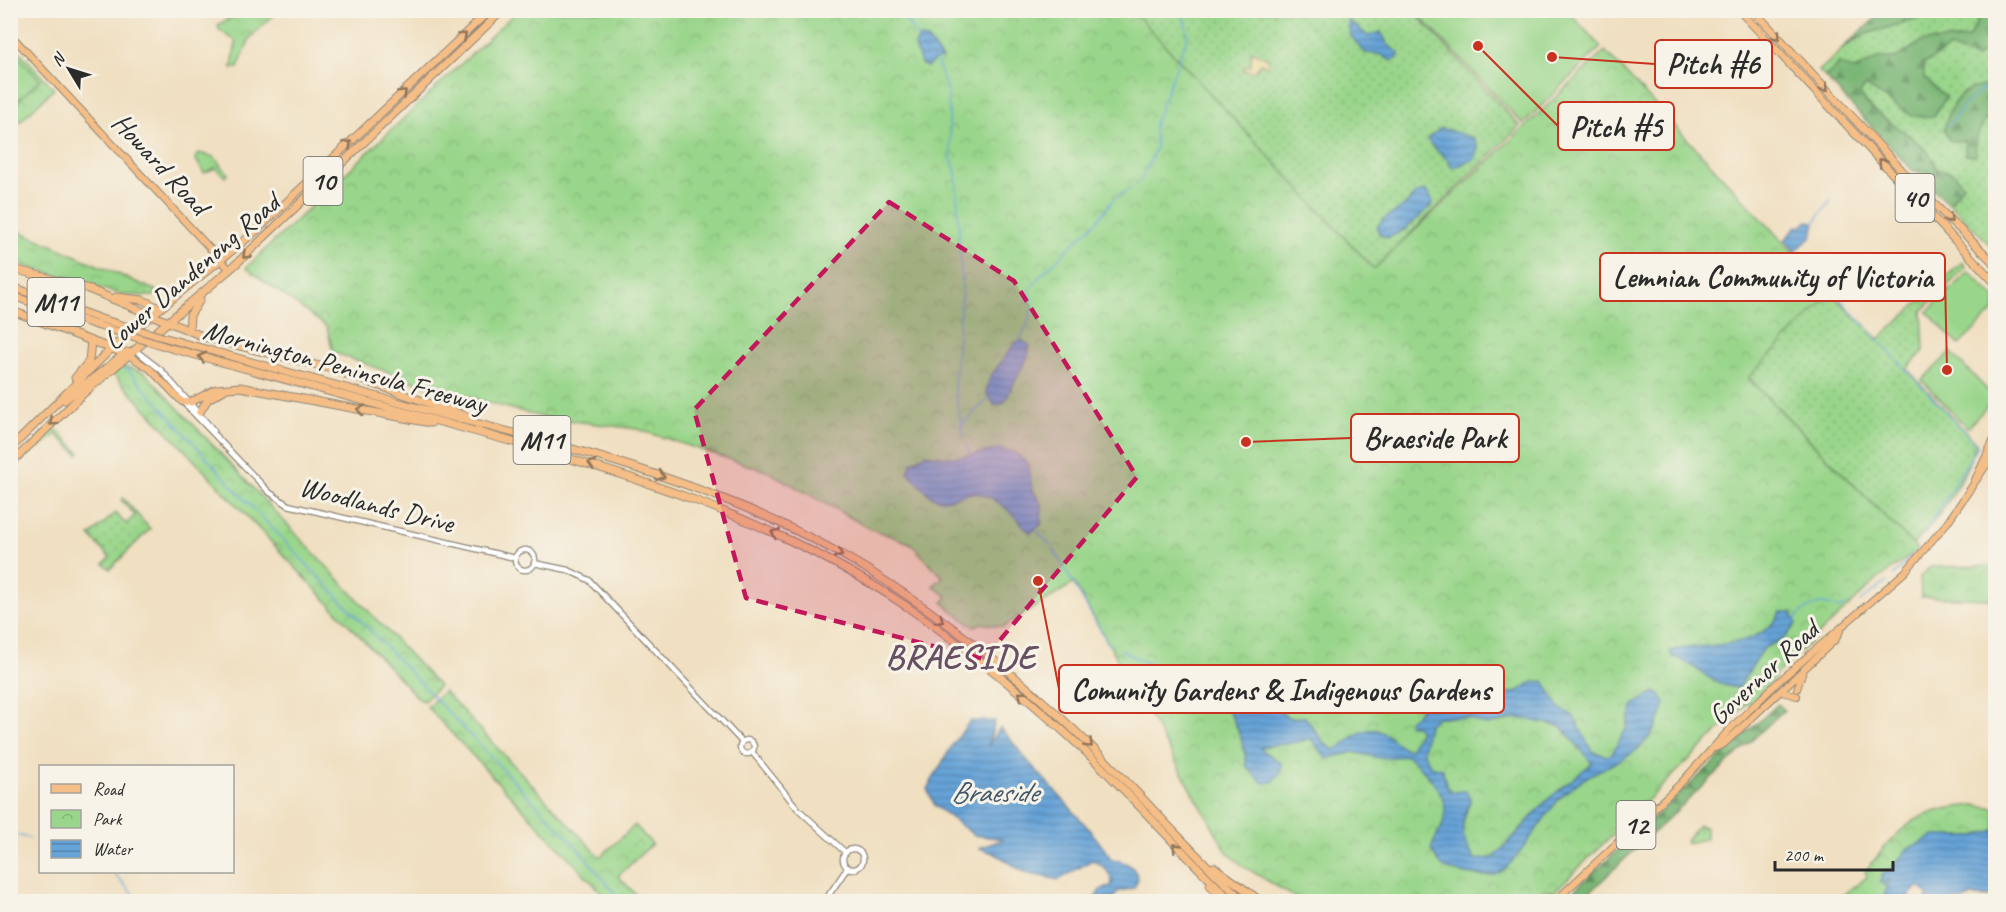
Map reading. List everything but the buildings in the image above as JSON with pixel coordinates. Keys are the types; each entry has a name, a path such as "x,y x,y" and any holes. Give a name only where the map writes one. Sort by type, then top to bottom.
{"highway":[{"name":"Lower Dandenong Road","path":"10,449 111,348 222,260 490,10"},
{"name":"Lower Dandenong Road","path":"135,350 227,272 504,10"},
{"name":"40","path":"1739,10 1995,284"},
{"name":"40","path":"1753,10 1923,193 1995,265"},
{"path":"10,268 93,291 143,300 159,308"},
{"path":"189,331 193,309 227,272"},
{"name":"Mornington Peninsula Freeway","path":"10,286 174,350 622,473 748,520 819,554 884,592 991,670 1040,711 1088,755 1192,864 1233,902"},
{"path":"93,291 218,341 336,371 480,421 625,463"},
{"name":"Mornington Peninsula Freeway","path":"10,295 99,322 625,463 762,515 863,567 965,638 1050,706 1245,902"},
{"path":"10,310 126,354"},
{"path":"56,405 89,361 91,341"},
{"path":"48,413 126,354 135,350"},
{"name":"Lower Dandenong Road","path":"10,464 126,354"},
{"path":"190,402 216,389 232,387 481,433"},
{"path":"200,412 210,398 232,387"},
{"path":"1199,857 1262,902"},
{"path":"1192,864 1224,902"}],"main road":[{"name":"Howard Road","path":"10,34 222,260 227,272"},
{"name":"Woodlands Drive","path":"126,354 150,369 182,402"},
{"path":"182,402 190,402"},
{"name":"Governor Road","path":"1974,483 1995,435"},
{"name":"Governor Road","path":"1555,901 1715,748 1729,730 1785,676 1834,632 1841,629 1918,558 1947,523 1995,451"},
{"name":"Governor Road","path":"1715,748 1724,744 1836,639 1841,629"},
{"path":"1780,691 1797,692 1803,670"}],"street":[{"name":"Woodlands Drive","path":"135,350 155,365 200,412 219,438"},
{"name":"Woodlands Drive","path":"182,402 269,492 288,505 515,558"},
{"path":"527,551 533,557 534,563 523,570 516,565 515,558 521,552 527,551"},
{"path":"534,563 568,570 589,580 742,742 742,752 752,752"},
{"path":"742,742 752,742 752,752 798,809 846,853"},
{"path":"846,853 855,849 863,858 857,867 848,867"},
{"path":"846,853 844,861 848,867"},
{"path":"824,902 848,867"}],"highlighted area":[{"path":"889,202 1014,281 1137,477 984,659 746,598 694,410"}],"green space":[{"path":"242,11 277,11 250,38 238,68 232,68 236,41 219,30 218,25"},
{"path":"517,11 1133,11 1374,269 1605,51 1831,293 1748,378 1918,550 1878,579 1774,676 1775,679 1752,702 1747,703 1554,892 1544,889 1537,895 1537,902 1301,901 1243,866 1227,852 1074,583 1003,627 981,623 974,627 943,602 947,596 933,586 943,577 910,543 869,528 769,472 637,429 542,417 429,387 333,352 327,327 246,268"},
{"path":"1133,11 1413,11 1520,126 1374,269"},
{"path":"1415,11 1568,11 1601,47 1523,124"},
{"path":"1884,11 1995,11 1995,250 1819,71"},
{"path":"1884,11 1937,11 1931,15 1866,34 1841,49"},
{"path":"1978,11 1995,11 1995,21 1983,33 1989,48 1976,58 1949,48 1924,64 1924,78 1946,97 1934,117 1912,116 1866,86 1859,94 1877,112 1924,148 1937,169 1954,173 1963,185 1949,204 1928,185 1927,171 1913,171 1825,77 1839,64 1855,70 1879,58 1896,58 1921,42 1968,38 1977,22"},
{"path":"11,42 54,89 11,130"},
{"path":"11,49 40,80 15,103 11,98"},
{"path":"1995,80 1995,108 1980,130 1975,149 1976,156 1965,155 1965,141 1950,141 1944,129 1949,112 1963,93"},
{"path":"198,153 214,157 228,174 225,177 215,168 204,173 195,158"},
{"path":"10,227 159,292 154,296 123,295 11,262"},
{"path":"1962,262 1966,267 1922,311 1924,351 1907,369 1976,443 1951,497 1913,545 1748,377 1831,293 1879,339"},
{"path":"1969,271 1995,298 1995,310 1959,345 1927,312"},
{"path":"1951,352 1995,398 1967,428 1922,380"},
{"path":"122,366 144,372 439,686 424,701 419,699 113,374"},
{"path":"56,429 80,453 78,454 56,434 40,448 37,442 50,430"},
{"path":"123,498 150,529 110,569 104,564 110,558 90,536 115,513 126,524 135,515 121,500"},
{"path":"1995,566 1995,599 1921,597 1920,577 1930,567"},
{"path":"444,691 600,857 635,825 652,844 618,876 642,901 592,901 601,892 427,707"},
{"path":"1778,704 1784,710 1580,901 1562,901"},
{"path":"1976,805 1995,808 1995,830 1975,836 1962,836 1898,860 1891,870 1882,875 1881,882 1891,880 1882,901 1835,902 1867,876 1865,872 1877,856 1899,832 1911,823 1938,811"},
{"path":"1699,825 1706,828 1706,839 1687,843 1686,840"}],"sand":[{"path":"1251,51 1268,58 1268,67 1260,63 1255,71 1243,71 1244,67 1251,66"}],"water":[{"path":"1348,20 1368,36 1381,32 1388,45 1399,53 1398,58 1391,61 1380,54 1365,53 1350,35"},
{"path":"919,37 928,40 942,59 936,59 927,67 921,64 915,46"},
{"path":"1441,128 1474,138 1478,148 1475,159 1452,168 1447,159 1427,139"},
{"path":"1426,191 1433,202 1430,207 1404,230 1388,238 1380,235 1377,228 1383,220 1403,207 1415,194"},
{"path":"1808,221 1815,223 1812,237 1795,251 1785,240 1796,226 1801,227"},
{"path":"1023,341 1030,346 1027,358 1004,403 995,406 986,392 990,377 1016,342"},
{"path":"998,449 1014,452 1028,464 1032,489 1042,505 1041,525 1030,533 1005,507 990,497 973,493 940,500 928,493 908,472 912,462 926,454 944,457 962,456"},
{"path":"1781,612 1792,612 1796,624 1785,638 1764,648 1738,688 1718,682 1680,659 1672,657 1670,651 1746,640 1771,625"},
{"path":"1193,663 1226,689 1243,693 1254,692 1289,718 1305,717 1326,745 1335,750 1358,734 1371,730 1385,734 1409,750 1420,731 1415,725 1409,725 1409,720 1417,714 1427,699 1445,707 1489,712 1503,696 1516,693 1530,683 1544,681 1560,709 1573,715 1592,751 1607,756 1611,755 1626,729 1634,705 1654,692 1660,694 1665,703 1657,725 1646,740 1634,752 1590,775 1560,798 1503,871 1490,876 1475,875 1446,869 1431,850 1444,820 1444,801 1435,784 1408,756 1380,758 1353,752 1327,759 1310,738 1260,748 1281,763 1281,771 1273,782 1263,783 1246,766 1243,744 1226,708 1205,697 1203,689 1208,681 1205,675 1187,665","holes":["1438,717 1468,718 1486,725 1521,718 1562,727 1592,763 1547,800 1494,858 1475,860 1463,836 1463,823 1471,799 1466,791 1453,792 1447,787 1442,769 1431,766 1423,752 1428,725"]},
{"name":"Braeside","path":"970,721 995,721 988,746 1000,728 1083,822 1112,860 1121,861 1132,867 1138,879 1134,888 1117,892 1112,901 1092,901 1100,890 1112,885 1109,873 1100,864 1092,860 1059,880 1024,872 996,854 979,848 1004,839 974,835 935,806 927,789 953,744"},
{"path":"1995,830 1995,897 1972,896 1962,901 1925,901 1928,894 1919,887 1912,892 1907,901 1882,901 1890,881 1888,879 1885,886 1880,882 1884,872 1891,870 1907,849 1935,836 1975,836"}],"waterway":[{"path":"898,10 919,39"},
{"path":"1018,343 1030,318 1029,291 1039,277 1097,221 1112,201 1141,180 1156,148 1154,125 1188,36 1182,10"},
{"path":"936,58 948,94 951,157 956,173 962,289 954,386 964,438"},
{"path":"1948,126 1968,101 1996,78"},
{"path":"1814,223 1831,200"},
{"path":"1796,252 1978,446 1926,531"},
{"path":"123,369 128,370 231,485 576,846 619,898"},
{"path":"961,426 989,398"},
{"path":"966,443 970,456"},
{"path":"1037,531 1050,545"},
{"path":"1053,548 1109,645 1112,645"},
{"path":"1893,576 1913,554"},
{"path":"1860,602 1887,582"},
{"path":"1794,622 1803,611 1814,605 1827,605 1840,609 1846,605"},
{"path":"1121,650 1177,679 1197,694 1204,695"},
{"path":"10,834 30,838"},
{"path":"114,873 140,902"},
{"path":"603,902 619,898 625,902"}],"place":[{"name":"Pitch #5","path":"1478,46"},
{"name":"Pitch #6","path":"1552,57"},
{"name":"Lemnian Community of Victoria","path":"1947,370"},
{"name":"Braeside Park","path":"1246,442"},
{"name":"Comunity Gardens & Indigenous Gardens","path":"1038,581"}],"district":[{"name":"BRAESIDE","path":"961,656"}]}
